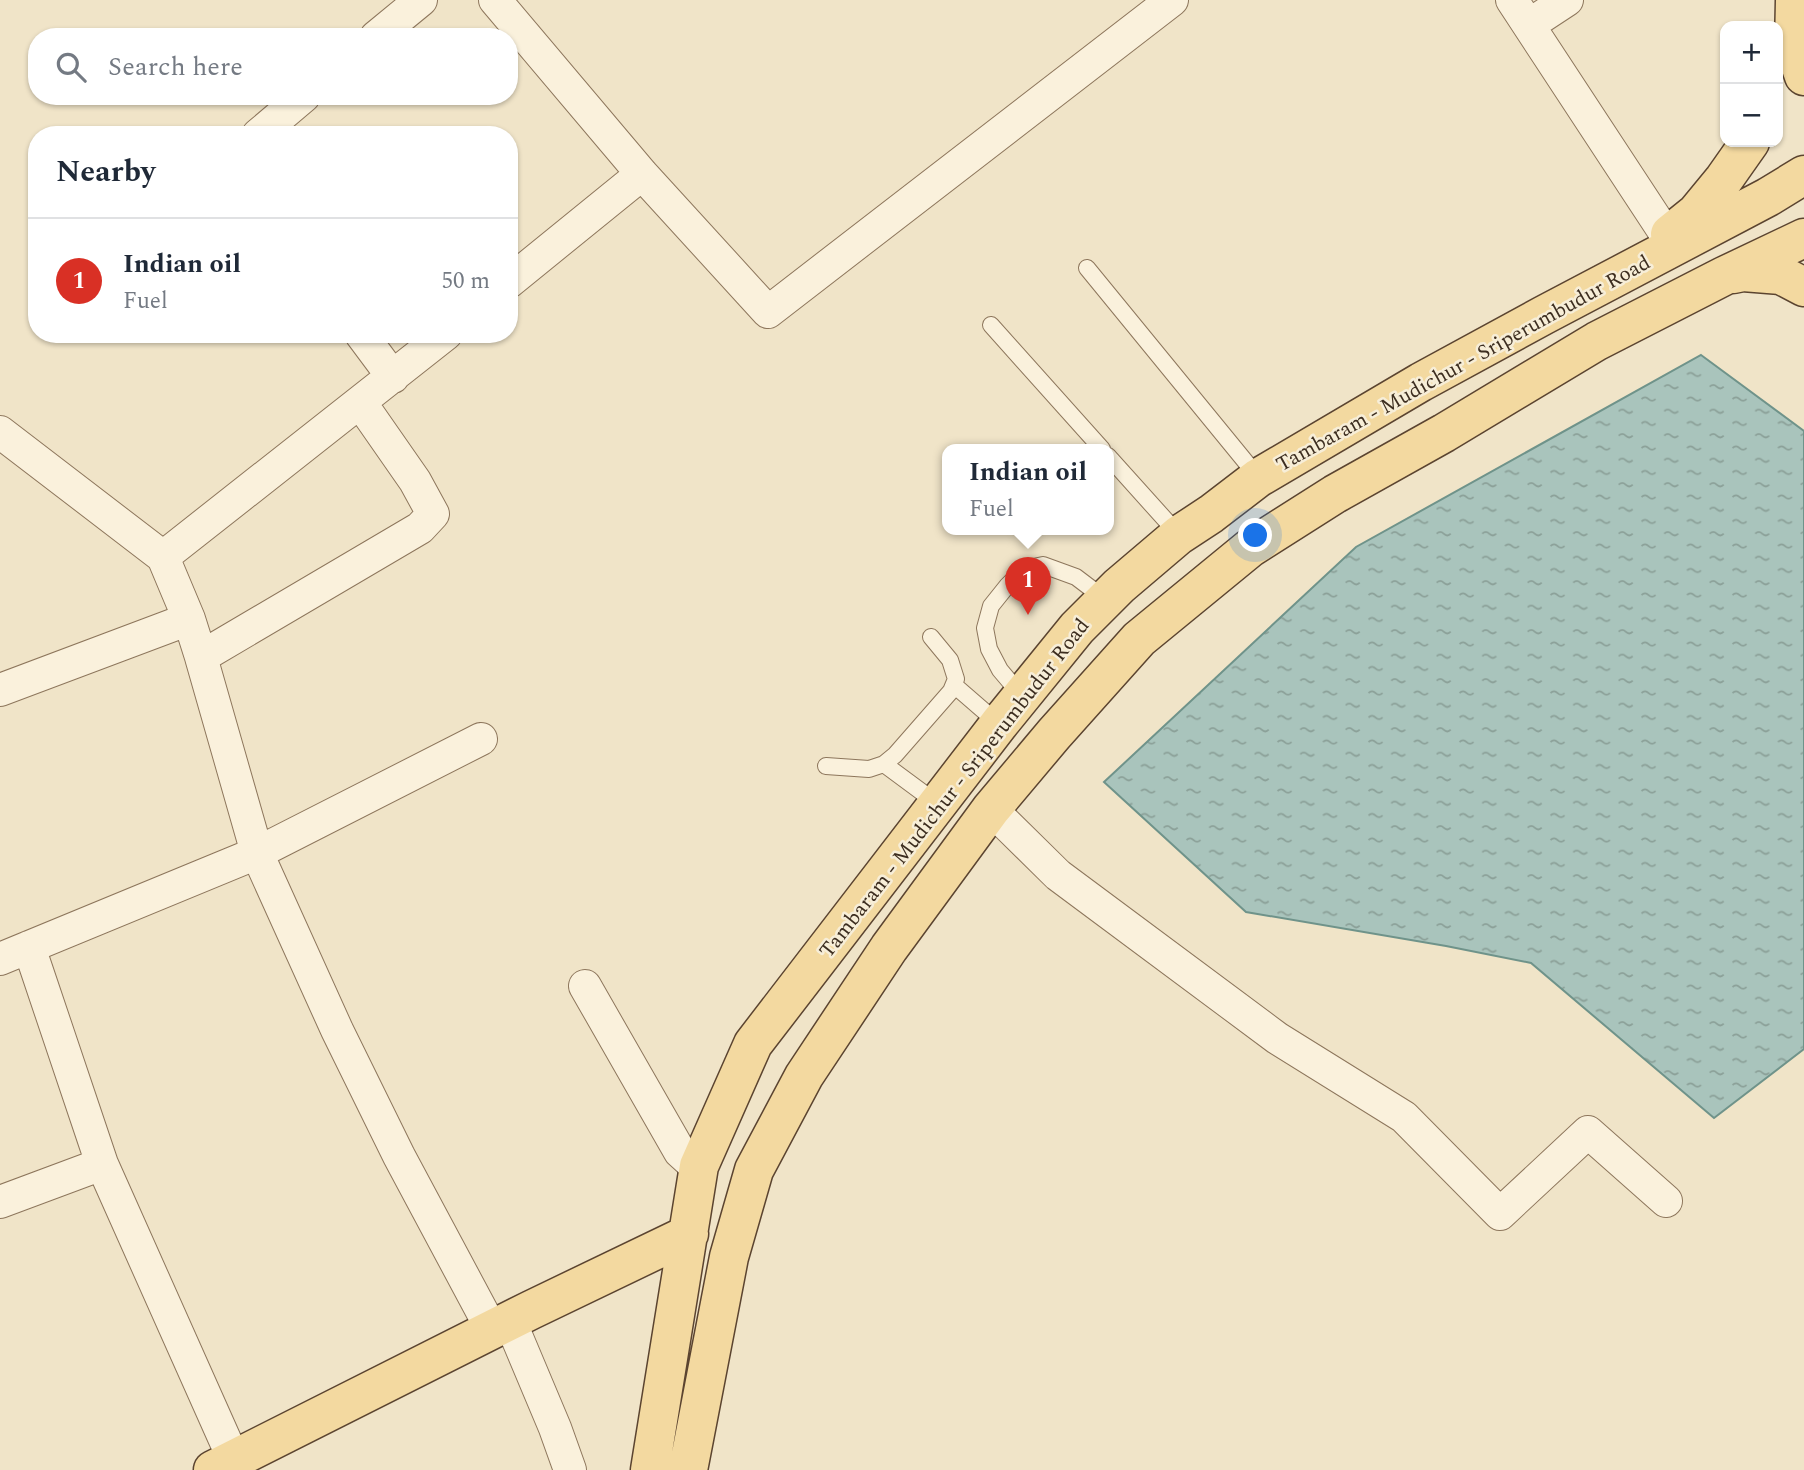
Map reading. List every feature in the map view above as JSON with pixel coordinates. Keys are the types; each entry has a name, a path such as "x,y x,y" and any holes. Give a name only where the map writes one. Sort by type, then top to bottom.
{"main road":[{"path":"1792,68 1796,0"},
{"path":"1589,291 1649,251 1696,213 1746,147"},
{"name":"Tambaram - Mudichur - Sriperumbudur Road","path":"650,1470 699,1166 753,1045 1077,628 1119,586 1179,535 1258,478 1421,382 1768,197 1804,175"},
{"name":"Tambaram - Mudichur - Sriperumbudur Road","path":"688,1470 729,1256 754,1170 804,1076 889,948 991,809 1139,639 1250,548 1335,494 1444,433 1585,348 1804,238"},
{"path":"1724,276 1743,272 1781,275 1804,287"},
{"path":"224,1465 689,1234 729,1256"}],"street":[{"path":"387,28 421,0"},
{"path":"495,0 642,174 768,312 1172,0"},
{"path":"1567,0 1521,13 1667,236"},
{"path":"269,126 293,105"},
{"path":"518,275 642,174"},
{"path":"367,343 393,377"},
{"path":"163,557 435,343"},
{"path":"201,657 420,528 433,514 415,481 360,402"},
{"path":"0,432 163,557 189,619 257,853 337,1030 400,1156 501,1326 555,1428 570,1470"},
{"path":"0,690 189,619"},
{"path":"224,1465 14,953 257,853 481,738"},
{"path":"991,809 1069,884 1278,1038 1404,1117 1500,1214 1588,1132 1666,1201"},
{"path":"585,986 680,1152 699,1166"},
{"path":"0,1202 102,1164"}],"lane":[{"path":"1087,268 1258,478"},
{"path":"991,325 1098,444"},
{"path":"1114,463 1179,535"},
{"path":"1011,710 1000,670 989,649 985,628 991,606 1007,586 1024,569 1042,565 1076,577 1106,600"},
{"path":"826,766 869,769 884,764 951,691 956,679 950,660 931,637"},
{"path":"954,685 1011,710"},
{"path":"884,764 938,804"}],"water":[{"path":"1701,355 1804,431 1804,1049 1714,1118 1531,963 1246,912 1104,782 1356,547"}],"place":[{"name":"Indian oil","path":"1028,615"}]}
